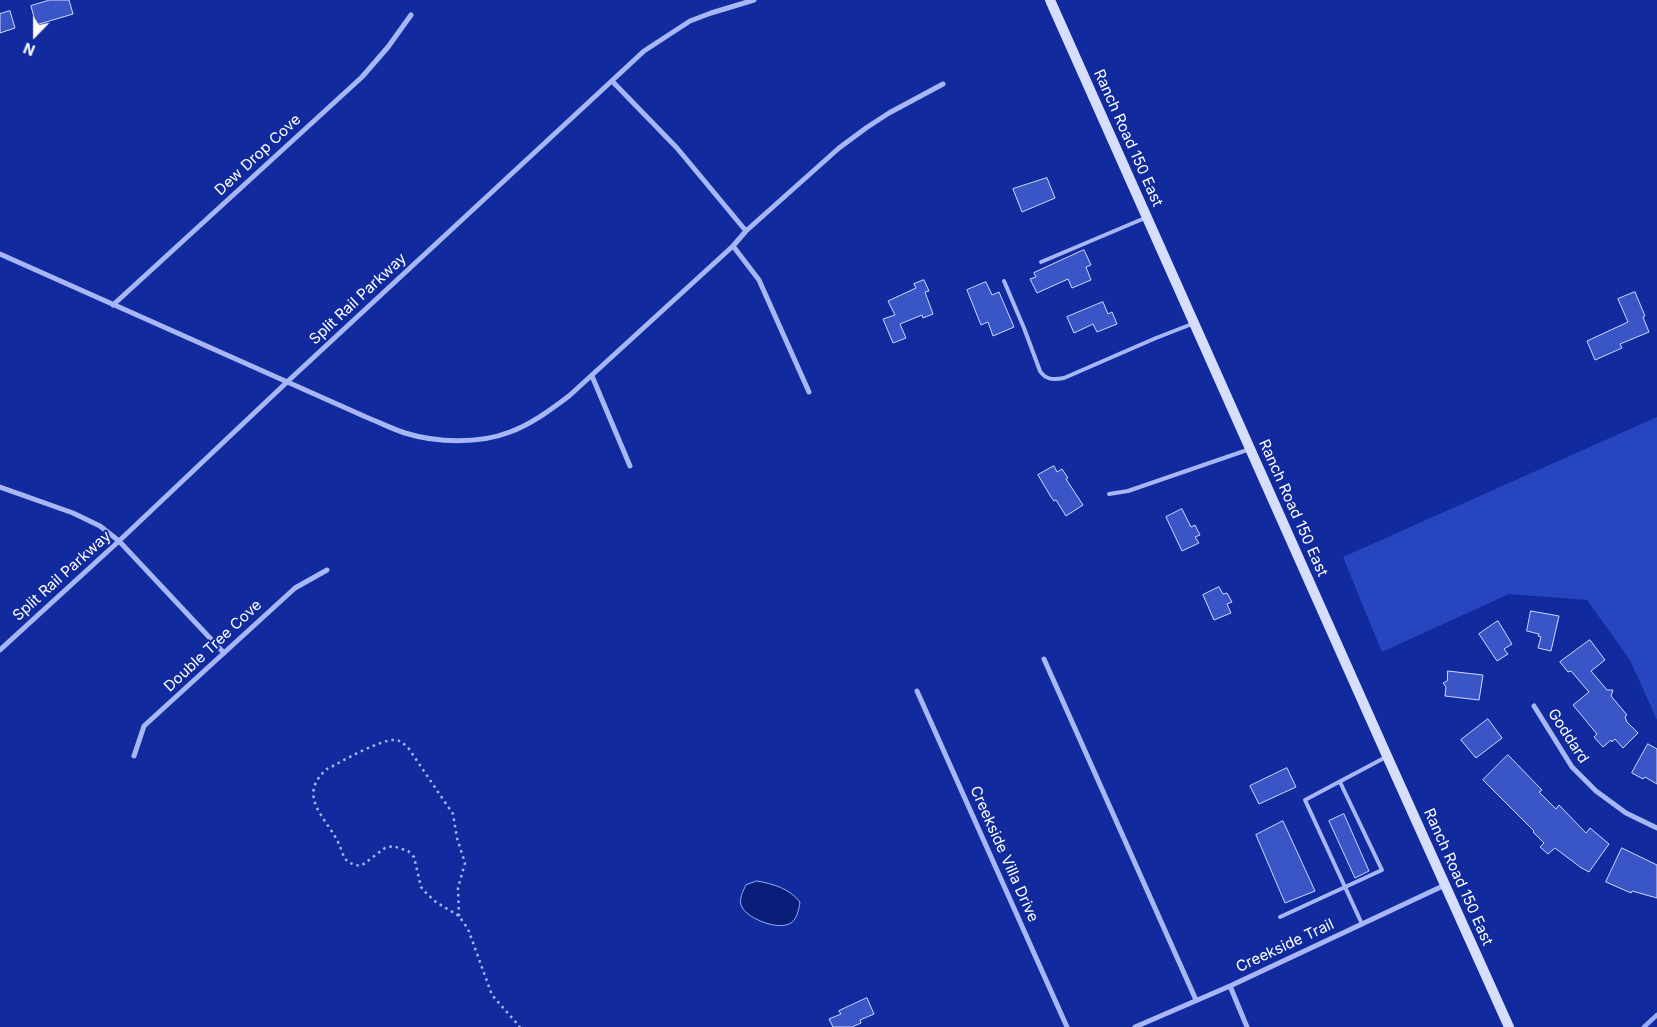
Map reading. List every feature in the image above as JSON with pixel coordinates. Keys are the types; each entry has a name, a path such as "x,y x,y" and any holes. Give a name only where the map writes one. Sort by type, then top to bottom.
{"main road":[{"name":"Ranch Road 150 East","path":"1050,0 1509,1027"}],"street":[{"name":"Split Rail Parkway","path":"0,650 644,51 690,21 711,12 754,0"},
{"name":"Dew Drop Cove","path":"113,305 362,77 411,16"},
{"path":"612,81 677,148 746,231"},
{"path":"0,254 406,433 446,441 478,439 510,432 540,417 569,396 733,246 746,231 840,148 889,113 943,84"},
{"path":"733,246 759,280 808,392"},
{"path":"592,376 630,466"},
{"path":"0,487 73,513 100,526 119,541 224,653"},
{"name":"Double Tree Cove","path":"134,756 144,726 295,588 327,570"},
{"path":"1044,660 1196,1000"},
{"name":"Creekside Villa Drive","path":"917,691 1068,1027"},
{"name":"Goddard","path":"1534,706 1572,767 1596,792 1626,813 1657,828"},
{"name":"Creekside Trail","path":"1134,1027 1230,986 1445,884"},
{"path":"1230,986 1247,1027"}],"lane":[{"path":"1041,262 1147,217"},
{"path":"1004,281 1040,371 1049,379 1064,378 1156,338 1194,324"},
{"path":"1109,494 1128,491 1250,449"},
{"path":"1362,924 1305,800 1387,756"},
{"path":"1280,918 1382,870 1340,782"}],"path":[{"path":"460,916 436,902 421,887 414,856 408,851 393,846 385,848 361,866 351,865 346,860 338,841 323,819 313,798 317,781 327,769 375,745 391,740 403,743 409,749 453,814 457,838 465,863 458,888 460,916 468,929 492,995 520,1027"}],"shaded area":[{"path":"1657,417 1657,720 1630,660 1587,600 1509,594 1382,652 1343,557"},
{"path":"757,881 775,885 796,897 800,902 796,916 791,923 779,926 772,925 751,916 745,911 741,904 742,893 746,885"}],"building":[{"path":"50,0 69,0 73,14 36,25 31,6"},
{"path":"10,11 15,28 0,33 0,14"},
{"path":"1047,178 1055,198 1022,212 1013,189"},
{"path":"1084,250 1091,265 1086,267 1091,280 1072,288 1068,279 1037,293 1030,279 1036,277 1034,273"},
{"path":"924,280 929,291 925,292 933,314 923,318 922,315 900,324 906,338 893,343 883,319 895,315 888,301 916,288 914,284"},
{"path":"986,282 992,295 999,292 1014,327 993,336 988,322 981,325 967,290"},
{"path":"1635,292 1645,316 1643,317 1649,332 1620,344 1622,348 1595,360 1587,341 1628,322 1618,299"},
{"path":"1103,302 1108,314 1112,312 1117,324 1097,332 1093,324 1074,333 1067,317"},
{"path":"1054,466 1057,472 1062,469 1068,478 1066,479 1083,505 1066,516 1056,500 1054,501 1051,497 1038,475"},
{"path":"1182,509 1191,527 1195,525 1200,535 1195,537 1199,543 1182,551 1166,517"},
{"path":"1219,587 1223,594 1227,593 1232,602 1227,604 1231,613 1214,620 1203,595"},
{"path":"1531,611 1559,616 1551,651 1538,648 1541,637 1538,636 1539,634 1527,631"},
{"path":"1498,621 1512,644 1504,649 1508,654 1497,661 1479,634"},
{"path":"1590,640 1605,660 1591,671 1607,690 1613,690 1611,696 1627,715 1625,717 1627,722 1638,733 1623,748 1615,739 1603,747 1594,737 1597,734 1573,705 1589,692 1571,671 1568,672 1560,662"},
{"path":"1448,671 1483,675 1479,700 1445,696 1446,687 1443,683 1447,681"},
{"path":"1488,719 1502,738 1476,758 1461,740"},
{"path":"1648,744 1657,749 1657,784 1645,777 1643,779 1632,773"},
{"path":"1508,755 1542,790 1539,792 1556,809 1559,805 1586,833 1590,828 1609,844 1589,872 1555,848 1548,854 1540,847 1544,843 1534,831 1483,780"},
{"path":"1287,768 1296,787 1259,804 1250,786"},
{"path":"1344,814 1369,871 1355,878 1329,821"},
{"path":"1283,821 1315,891 1285,903 1256,835"},
{"path":"1622,848 1657,865 1657,898 1632,891 1631,893 1606,882"},
{"path":"867,998 874,1014 860,1020 861,1023 852,1027 833,1027 829,1019 841,1014 839,1011"}],"waterway":[{"path":"1644,1027 1657,1015"}]}
